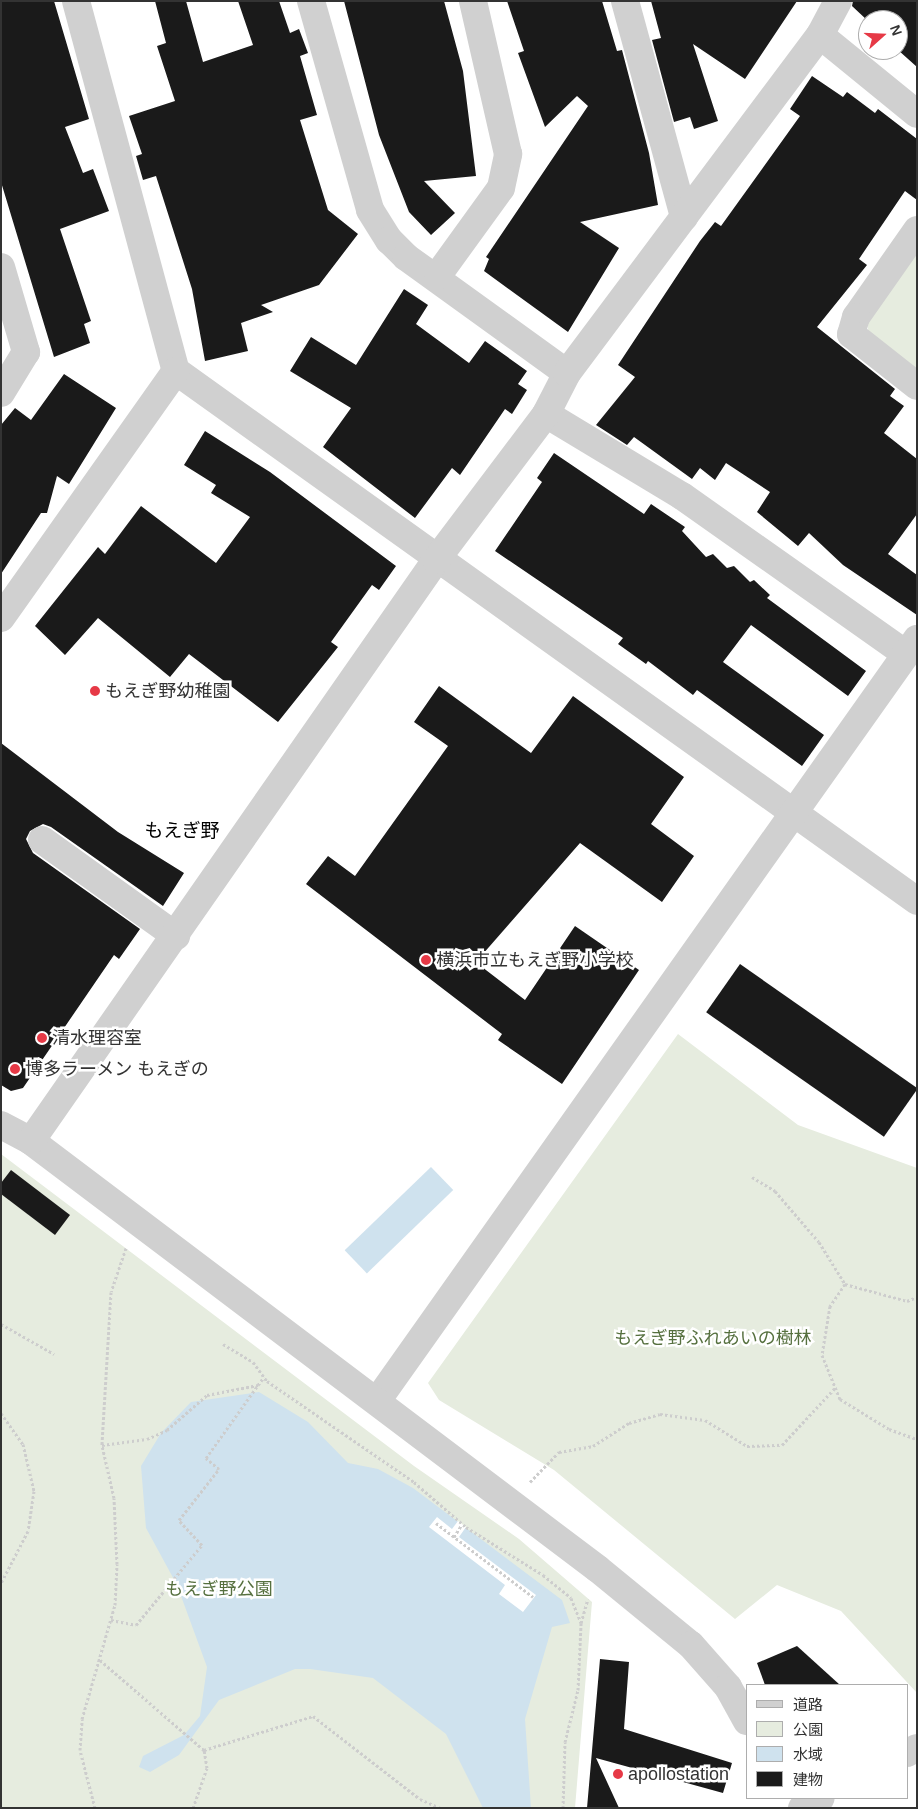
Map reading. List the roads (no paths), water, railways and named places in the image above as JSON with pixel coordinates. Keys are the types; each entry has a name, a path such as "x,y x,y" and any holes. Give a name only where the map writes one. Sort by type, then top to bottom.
{"street":[{"path":"76,1 176,371 436,560 798,813 917,901"},
{"path":"311,1 370,210 406,257 438,276 566,373"},
{"path":"438,276 502,188 508,154 473,1"},
{"path":"624,1 684,217"},
{"path":"32,1141 436,560 546,414 566,373 820,35 838,1"},
{"path":"820,35 917,114"},
{"path":"917,230 856,317 851,334 917,386"},
{"path":"1,267 26,352 1,393"},
{"path":"1,618 176,371"},
{"path":"376,1401 798,813 912,646 682,496 630,469 546,414"},
{"path":"42,840 176,936"},
{"path":"1,1125 32,1141 376,1401 691,1645 728,1687 746,1719"},
{"path":"801,1808 819,1799"}],"water":[{"path":"431,1167 453,1190 367,1273 345,1250"},
{"path":"259,1392 308,1422 348,1463 378,1469 413,1488 562,1600 570,1623 552,1627 525,1719 531,1808 483,1808 446,1734 373,1678 310,1669 295,1669 219,1700 179,1755 150,1772 139,1767 143,1756 184,1735 200,1716 207,1667 177,1585 146,1528 141,1466 161,1433 191,1402"}],"place":[{"name":"もえぎ野幼稚園","path":"95,691"},
{"name":"横浜市立もえぎ野小学校","path":"426,960"},
{"name":"清水理容室","path":"42,1038"},
{"name":"博多ラーメン もえぎの","path":"15,1069"},
{"name":"apollostation","path":"618,1774"}],"district":[{"name":"もえぎ野","path":"182,831"}],"park label":[{"name":"もえぎ野ふれあいの樹林","path":"713,1338"},
{"name":"もえぎ野公園","path":"219,1589"}]}
